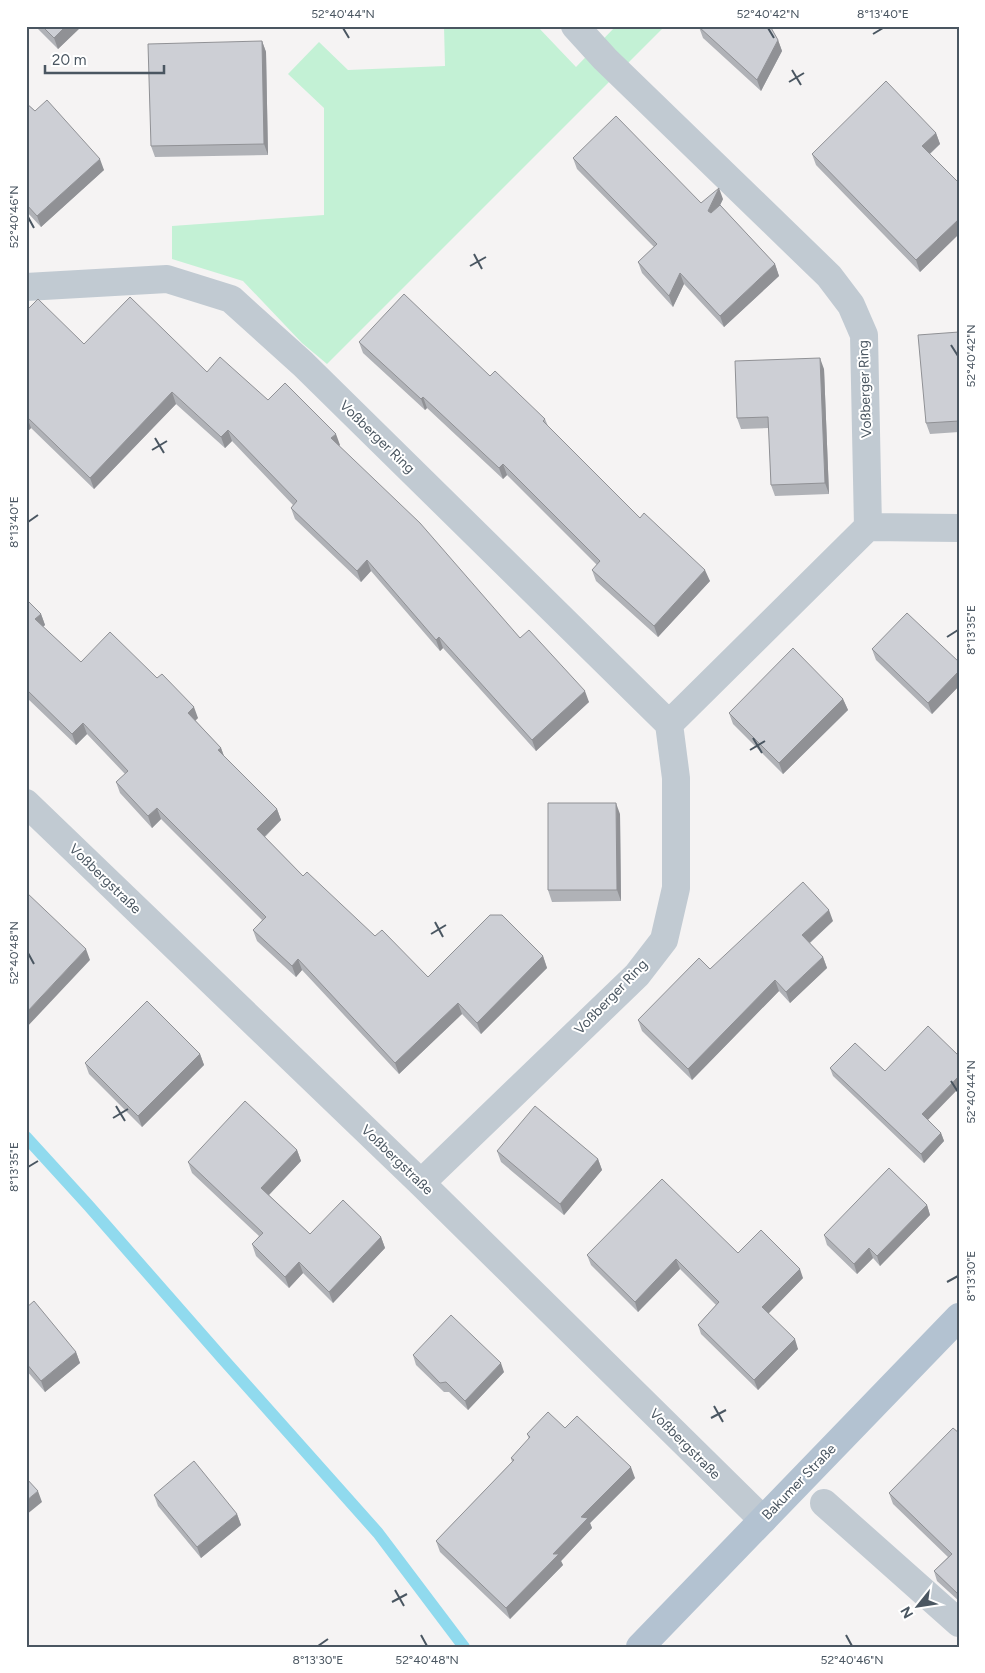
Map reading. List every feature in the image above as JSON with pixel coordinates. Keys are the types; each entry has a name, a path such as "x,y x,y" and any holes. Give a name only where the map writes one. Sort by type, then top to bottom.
{"main road":[{"name":"Bakumer Straße","path":"640,1647 959,1317"}],"street":[{"name":"Voßberger Ring","path":"575,26 605,59 829,276 851,305 864,335 868,527"},
{"name":"Voßberger Ring","path":"26,287 167,279 231,299 303,364 669,724 676,778 676,888 664,940 637,975 421,1183"},
{"path":"669,724 868,527 959,528"},
{"name":"Voßbergstraße","path":"26,803 421,1183 763,1520"},
{"path":"824,1503 959,1623"}],"green space":[{"path":"444,26 537,26 576,67 616,26 665,26 327,364 302,343 243,281 172,259 172,226 324,215 324,108 288,74 319,42 348,70 445,66"}],"building":[{"path":"42,26 66,26 54,38"},
{"path":"700,26 770,26 778,40 757,80"},
{"path":"262,41 264,144 151,146 148,44"},
{"path":"886,81 936,133 922,146 959,183 959,219 916,260 812,154"},
{"path":"47,100 100,159 37,216 26,204 26,103 35,111"},
{"path":"616,116 701,203 719,188 708,211 711,213 720,205 775,264 720,316 680,273 669,296 638,262 657,244 573,158"},
{"path":"404,294 490,376 495,371 545,419 543,421 640,518 644,513 705,570 654,626 592,570 600,561 503,464 499,468 423,397 421,399 359,342"},
{"path":"130,297 207,372 220,357 268,400 285,383 336,434 331,438 420,523 520,638 529,630 585,691 532,740 439,637 436,640 367,560 357,571 291,508 297,501 228,430 221,437 172,392 90,478 26,418 26,311 38,299 84,344"},
{"path":"959,332 959,421 926,423 918,335"},
{"path":"820,358 825,483 771,485 768,417 737,418 735,361"},
{"path":"26,599 41,614 35,619 81,662 110,632 157,678 162,674 194,707 188,713 221,748 218,750 277,809 257,829 303,876 307,872 375,936 382,930 428,977 490,915 502,915 543,956 477,1023 458,1003 395,1063 298,959 292,966 253,930 266,917 157,808 148,816 116,782 128,771 83,723 72,734 26,689"},
{"path":"907,613 959,662 959,671 928,703 872,649"},
{"path":"793,648 843,699 779,763 729,713"},
{"path":"548,803 616,803 617,890 548,890"},
{"path":"803,882 829,910 802,935 823,957 786,992 775,980 688,1069 638,1020 699,958 710,969"},
{"path":"26,892 86,949 26,1013"},
{"path":"147,1001 200,1054 138,1116 85,1063"},
{"path":"928,1026 959,1056 959,1076 922,1114 941,1133 921,1154 830,1068 855,1043 885,1071"},
{"path":"245,1101 297,1150 261,1188 310,1234 343,1200 381,1237 329,1292 299,1262 285,1277 252,1244 263,1233 188,1162"},
{"path":"535,1106 598,1159 560,1204 497,1151"},
{"path":"889,1168 927,1205 877,1256 869,1248 854,1264 824,1235"},
{"path":"662,1179 738,1253 761,1230 800,1269 762,1307 795,1339 754,1380 698,1325 719,1302 676,1259 635,1302 587,1255"},
{"path":"34,1301 76,1352 41,1381 26,1363 26,1308"},
{"path":"451,1315 501,1363 465,1401 446,1382 440,1383 413,1355"},
{"path":"548,1412 565,1428 577,1416 631,1467 581,1517 588,1518 553,1554 559,1554 506,1608 436,1541 514,1460 511,1458 530,1437 527,1434"},
{"path":"953,1428 959,1433 959,1595 934,1571 952,1554 889,1493"},
{"path":"194,1461 237,1514 197,1547 154,1495"},
{"path":"26,1478 38,1491 26,1501"}],"waterway":[{"path":"26,1137 378,1533 464,1647"}]}
